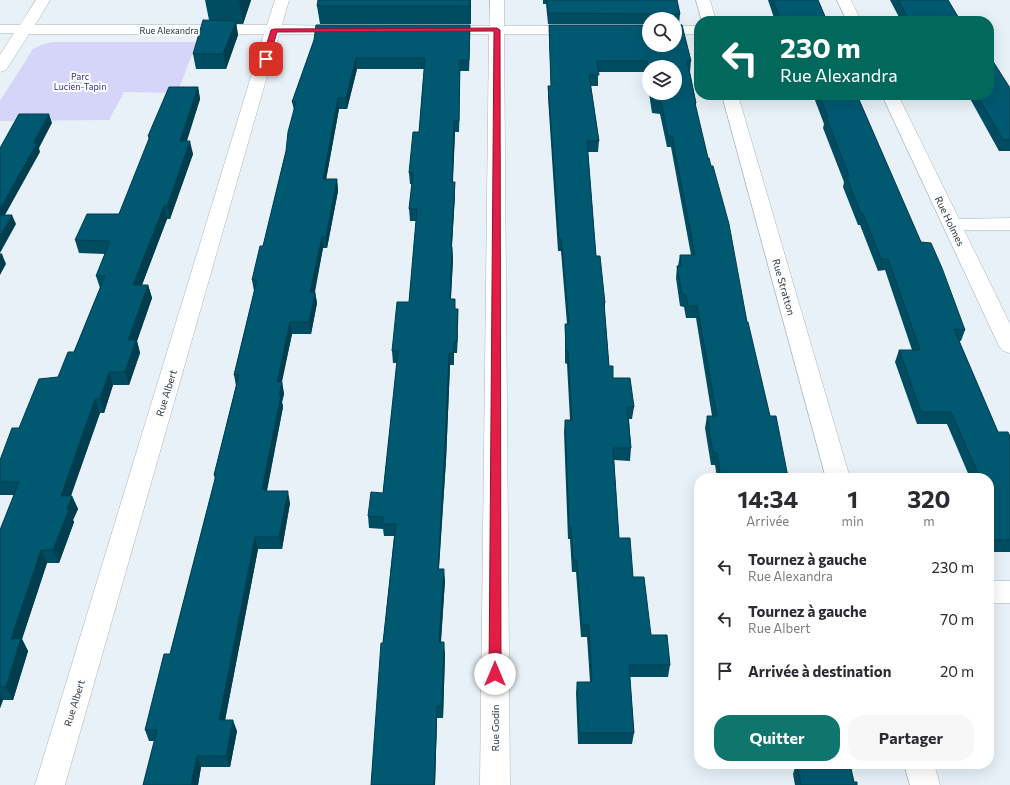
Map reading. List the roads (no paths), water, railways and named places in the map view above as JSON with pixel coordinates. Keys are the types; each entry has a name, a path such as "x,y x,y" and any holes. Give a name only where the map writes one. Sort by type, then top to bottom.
{"street":[{"path":"0,67 43,0"},
{"name":"Rue Albert","path":"50,785 282,0"},
{"name":"Rue Godin","path":"495,785 497,0"},
{"path":"703,0 708,16"},
{"path":"844,0 852,16"},
{"name":"Rue Alexandra","path":"0,29 359,30"},
{"path":"422,30 595,30"},
{"path":"682,30 694,30"},
{"name":"Rue Stratton","path":"731,100 837,473"},
{"name":"Rue Holmes","path":"892,100 1010,346"},
{"path":"952,225 1010,224"},
{"path":"994,592 1010,592"},
{"path":"920,769 925,785"}],"park label":[{"name":"Parc Lucien-Tapin","path":"80,82"}]}
